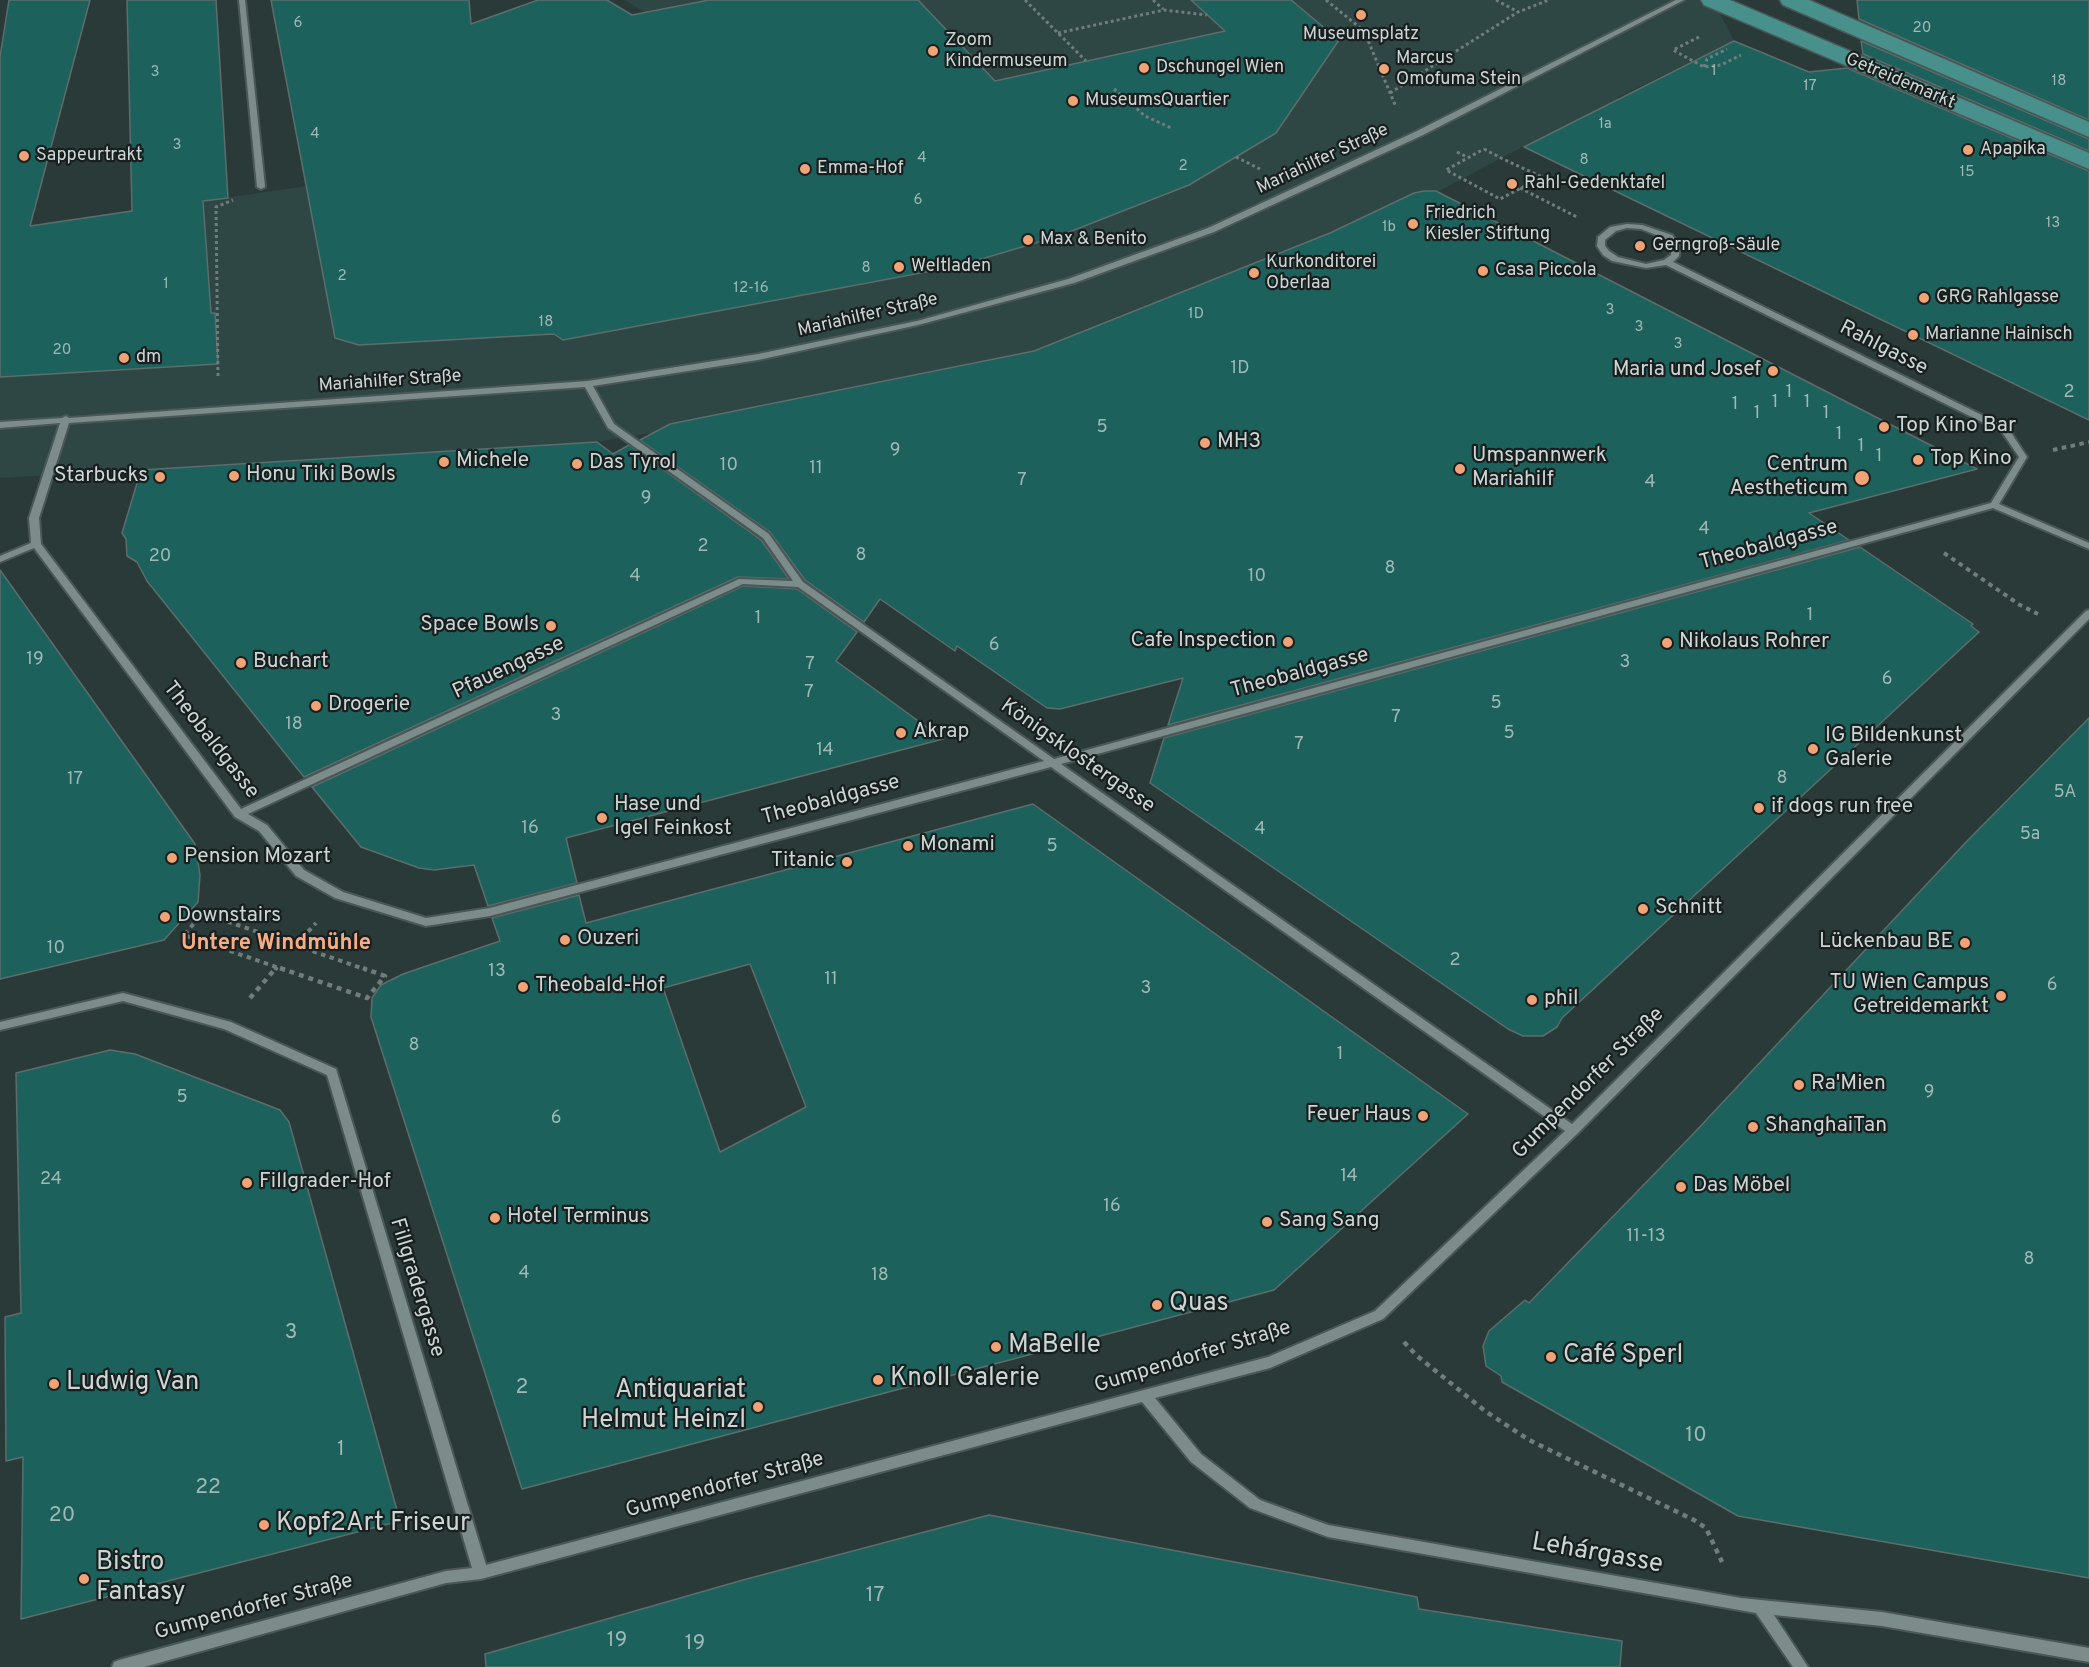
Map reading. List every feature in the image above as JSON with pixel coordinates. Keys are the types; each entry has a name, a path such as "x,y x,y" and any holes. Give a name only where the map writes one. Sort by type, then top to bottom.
{"main road":[{"name":"Getreidemarkt","path":"1712,0 2089,162"},
{"name":"Getreidemarkt","path":"1791,0 2089,130"}],"street":[{"path":"242,0 261,187"},
{"name":"Mariahilfer Straße","path":"0,425 588,384 758,357 918,323 1071,281 1211,230 1420,133 1681,0"},
{"path":"1627,226 1642,226 1659,231 1670,237 1676,245 1675,256 1667,262 1646,266 1615,259 1601,246 1601,239 1607,232 1627,226"},
{"name":"Rahlgasse","path":"1667,262 2005,430 2022,457"},
{"name":"Königsklostergasse","path":"588,384 611,426 766,536 800,584 1574,1131"},
{"path":"0,559 36,544 34,518 66,419"},
{"path":"2022,457 1994,505 2089,546"},
{"name":"Theobaldgasse","path":"36,544 239,814 263,828 300,873 339,896 426,922 490,912 1051,763 1994,505"},
{"name":"Pfauengasse","path":"239,814 742,581 800,584"},
{"name":"Gumpendorfer Straße","path":"119,1667 446,1577 481,1573 1270,1362 1379,1316 1574,1131 2089,614"},
{"name":"Fillgradergasse","path":"0,1026 123,997 227,1025 332,1072 481,1573"},
{"name":"Lehárgasse","path":"1145,1396 1196,1458 1255,1504 1329,1531 1741,1605 1882,1619 2089,1654"},
{"path":"1761,1608 1801,1667"}],"path":[{"path":"1025,0 1086,61"},
{"path":"1153,0 1164,10"},
{"path":"1326,0 1364,31 1399,114"},
{"path":"1496,0 1518,12"},
{"path":"1390,93 1518,12 1548,0"},
{"path":"1058,33 1164,10 1207,15"},
{"path":"1704,67 1707,59"},
{"path":"1691,62 1704,67 1721,65"},
{"path":"1114,89 1145,116 1171,128"},
{"path":"1484,149 1542,177 1520,189 1500,199 1446,170 1484,149"},
{"path":"219,410 216,207 261,187"},
{"path":"1520,189 1607,232"},
{"path":"2022,457 2089,442"},
{"path":"1910,528 2020,605 2072,629"},
{"path":"203,913 296,945 385,976 367,998 184,935 203,913"},
{"path":"296,945 309,931"},
{"path":"1379,1316 1416,1355 1485,1411 1529,1440 1694,1520 1706,1528 1741,1605"}],"shaded area":[{"path":"625,0 1713,0 1734,41 1618,97 1618,101 1528,144 1439,191 1414,193 1402,198 1408,202 1035,351 670,424 652,433 597,442 0,478 0,330 44,224 619,141 858,284 961,266 1059,236 691,41"}],"building":[{"path":"9,0 90,0 30,226 132,211 127,0 216,0 228,198 203,201 211,313 215,313 218,364 0,377 0,57"},
{"path":"271,0 469,0 471,24 538,0 607,0 632,15 709,0 918,0 995,81 1225,31 1191,0 1291,0 1339,40 1276,133 1189,185 1059,236 958,266 563,340 554,334 359,345 335,338"},
{"path":"1857,0 2089,0 2089,120 1859,19"},
{"path":"1734,41 1809,72 1847,68 2089,171 2089,420 1524,147"},
{"path":"1861,41 2089,139 2089,151 1863,54"},
{"path":"1436,191 1977,469 1809,513 1849,540 1168,725 1183,678 1060,709 1047,708 957,646 955,651 880,599 864,622 805,580 770,532 640,440 670,424 1034,351 1330,233 1414,193"},
{"path":"597,442 613,454 629,445 761,540 789,579 738,577 304,777 147,581 137,562 127,556 126,539 122,533 141,470"},
{"path":"1860,547 1973,624 1971,626 1979,632 1562,1018 1557,1027 1543,1036 1523,1036 1508,1029 1150,783 1164,738"},
{"path":"0,570 195,844 200,875 198,902 164,940 0,979"},
{"path":"743,586 797,589 857,632 836,661 943,739 566,838 577,883 488,906 474,865 434,870 419,868 361,847 312,787"},
{"path":"2089,718 2089,1578 1738,1516 1502,1382 1501,1376 1486,1366 1483,1346 1489,1331 1525,1300 1529,1303 1695,1132 1968,840"},
{"path":"1033,804 1468,1114 1274,1290 522,1489 371,1017 372,998 381,985 403,974 500,941 492,918 579,895 586,923","holes":["750,964 806,1107 720,1152 663,988"]},
{"path":"110,1050 135,1054 280,1110 289,1122 400,1521 21,1619 23,1457 6,1461 5,1317 21,1313 16,1073"},
{"path":"989,1515 1417,1597 1419,1609 1622,1641 1620,1667 486,1667 485,1654 743,1580"}],"place":[{"name":"Museumsplatz","path":"1361,15"},
{"name":"Zoom Kindermuseum","path":"933,51"},
{"name":"Dschungel Wien","path":"1144,68"},
{"name":"Marcus Omofuma Stein","path":"1384,69"},
{"name":"MuseumsQuartier","path":"1073,101"},
{"name":"Apapika","path":"1968,150"},
{"name":"Sappeurtrakt","path":"24,156"},
{"name":"Emma-Hof","path":"805,169"},
{"name":"Rahl-Gedenktafel","path":"1512,184"},
{"name":"Friedrich Kiesler Stiftung","path":"1413,224"},
{"name":"Max & Benito","path":"1028,240"},
{"name":"Gerngroß-Säule","path":"1640,246"},
{"name":"Weltladen","path":"899,267"},
{"name":"Casa Piccola","path":"1483,271"},
{"name":"Kurkonditorei Oberlaa","path":"1254,273"},
{"name":"GRG Rahlgasse","path":"1924,298"},
{"name":"Marianne Hainisch","path":"1913,335"},
{"name":"dm","path":"124,358"},
{"name":"Maria und Josef","path":"1773,371"},
{"name":"Top Kino Bar","path":"1884,427"},
{"name":"MH3","path":"1205,443"},
{"name":"Top Kino","path":"1918,460"},
{"name":"Michele","path":"444,462"},
{"name":"Das Tyrol","path":"577,464"},
{"name":"Umspannwerk Mariahilf","path":"1460,469"},
{"name":"Honu Tiki Bowls","path":"234,476"},
{"name":"Starbucks","path":"160,477"},
{"name":"Centrum Aestheticum","path":"1862,478"},
{"name":"Space Bowls","path":"551,626"},
{"name":"Cafe Inspection","path":"1288,642"},
{"name":"Nikolaus Rohrer","path":"1667,643"},
{"name":"Buchart","path":"241,663"},
{"name":"Drogerie","path":"316,706"},
{"name":"Akrap","path":"901,733"},
{"name":"IG Bildenkunst Galerie","path":"1813,749"},
{"name":"if dogs run free","path":"1759,808"},
{"name":"Hase und Igel Feinkost","path":"602,818"},
{"name":"Monami","path":"908,846"},
{"name":"Pension Mozart","path":"172,858"},
{"name":"Titanic","path":"847,862"},
{"name":"Schnitt","path":"1643,909"},
{"name":"Downstairs","path":"165,917"},
{"name":"Ouzeri","path":"565,940"},
{"name":"Lückenbau BE","path":"1965,943"},
{"name":"Theobald-Hof","path":"523,987"},
{"name":"TU Wien Campus Getreidemarkt","path":"2001,996"},
{"name":"phil","path":"1532,1000"},
{"name":"Ra'Mien","path":"1799,1085"},
{"name":"Feuer Haus","path":"1423,1116"},
{"name":"ShanghaiTan","path":"1753,1127"},
{"name":"Fillgrader-Hof","path":"247,1183"},
{"name":"Das Möbel","path":"1681,1187"},
{"name":"Hotel Terminus","path":"495,1218"},
{"name":"Sang Sang","path":"1267,1222"},
{"name":"Quas","path":"1157,1305"},
{"name":"MaBelle","path":"996,1347"},
{"name":"Café Sperl","path":"1551,1357"},
{"name":"Knoll Galerie","path":"878,1380"},
{"name":"Ludwig Van","path":"54,1384"},
{"name":"Antiquariat Helmut Heinzl","path":"758,1407"},
{"name":"Kopf2Art Friseur","path":"264,1525"},
{"name":"Bistro Fantasy","path":"84,1579"}],"district":[{"name":"Untere Windmühle","path":"276,945"}]}
